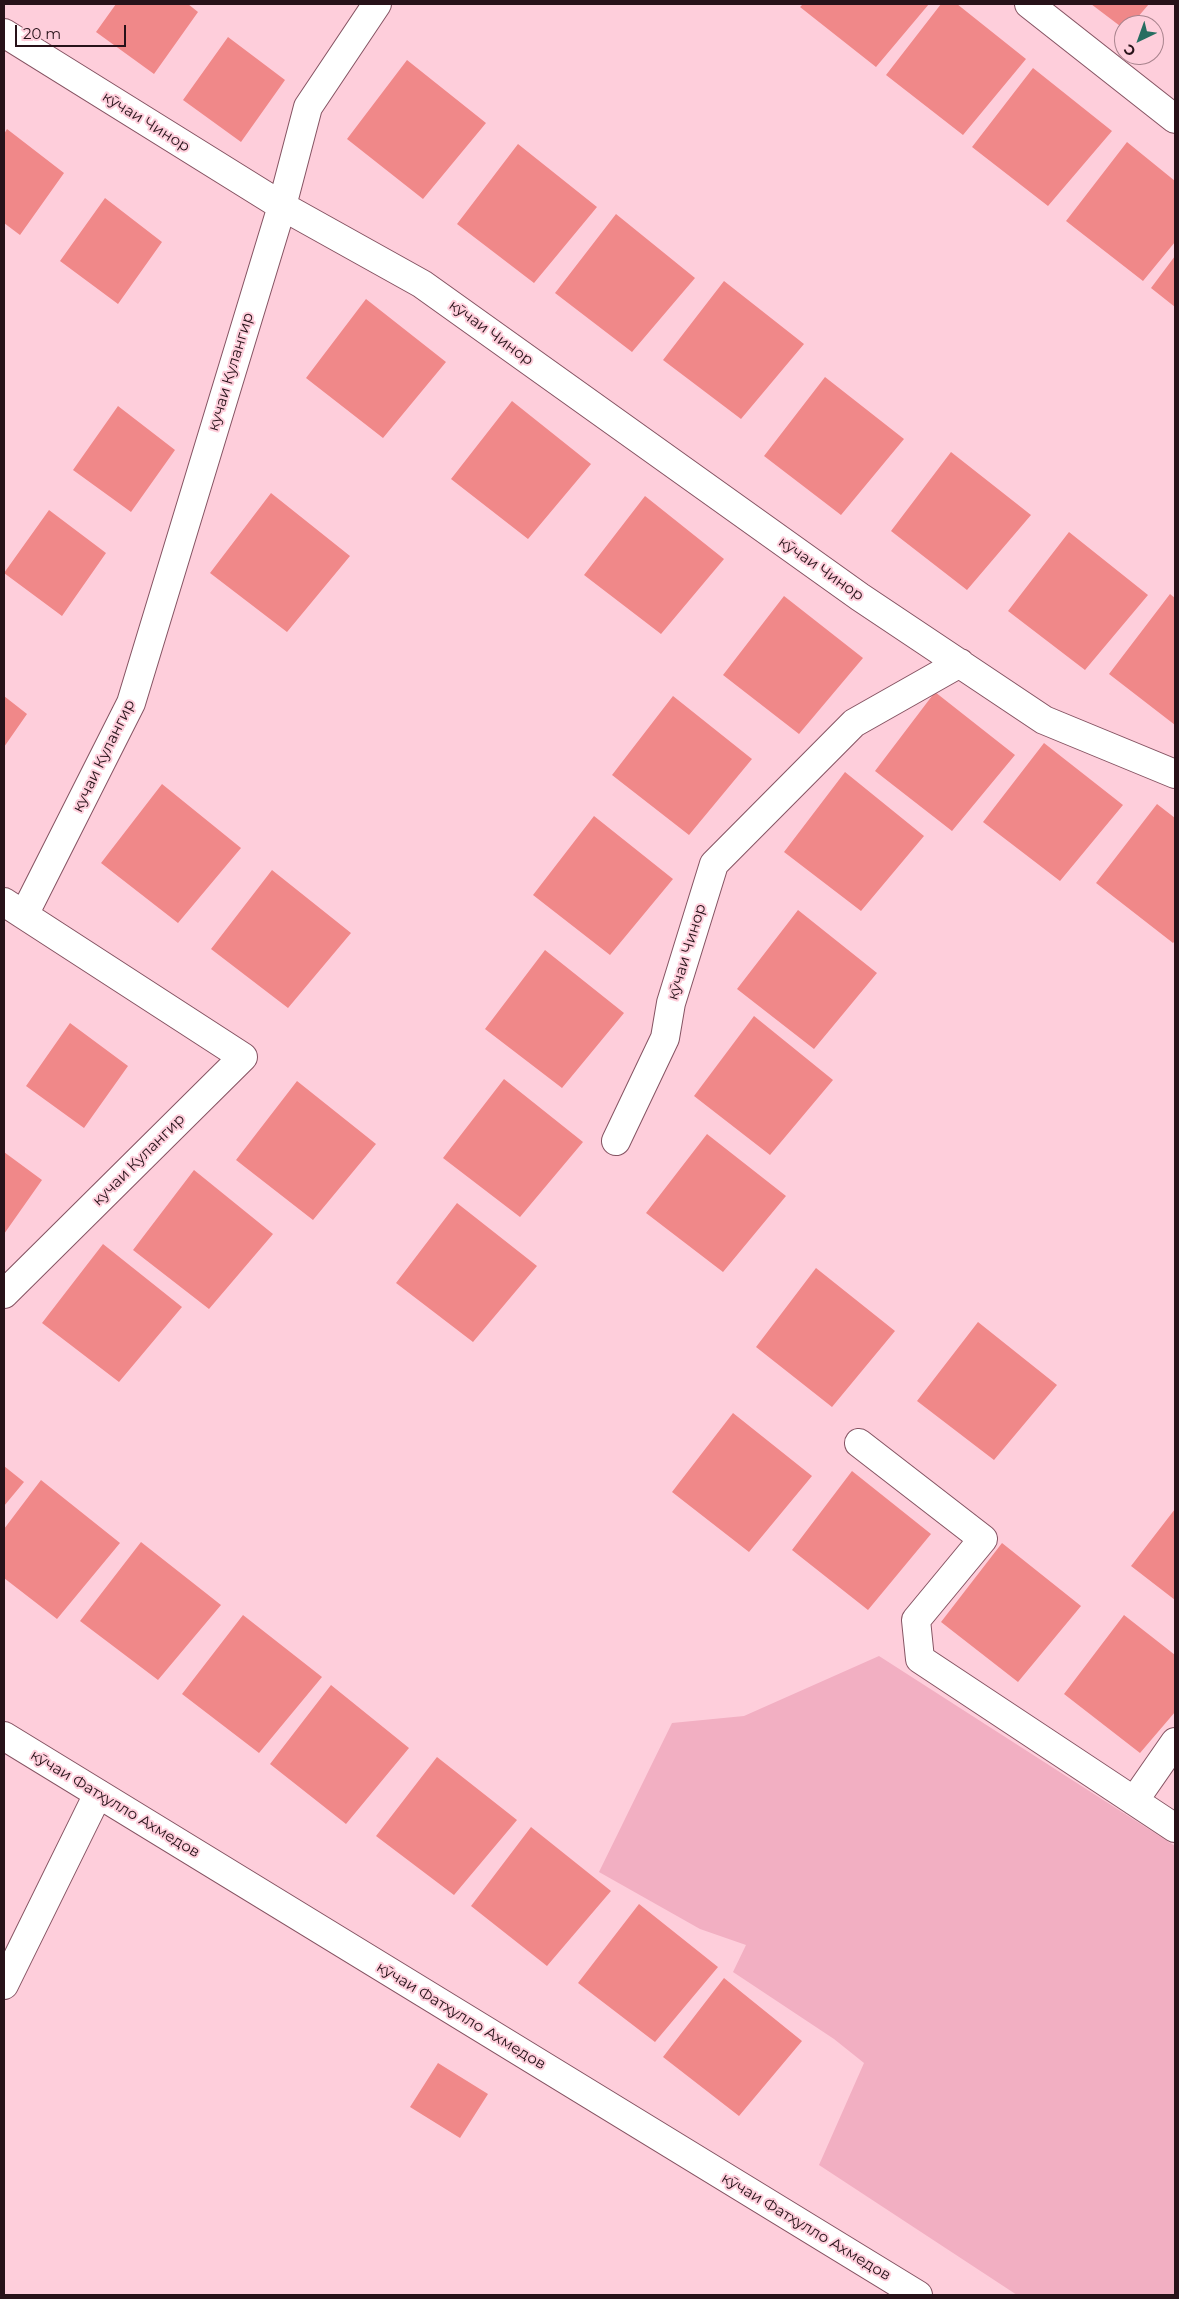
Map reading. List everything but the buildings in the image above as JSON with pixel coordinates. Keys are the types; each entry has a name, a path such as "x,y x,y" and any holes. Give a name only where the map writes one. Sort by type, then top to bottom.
{"street":[{"name":"кучаи Кулангир","path":"4,1294 243,1056 14,909 131,703 282,206 308,107 377,4"},
{"path":"1029,4 1175,119"},
{"name":"кӯчаи Чинор","path":"4,33 282,206 422,284 860,597 1044,720 1175,774"},
{"name":"кӯчаи Чинор","path":"616,1141 664,1038 671,1003 714,864 854,723 960,663"},
{"path":"859,1443 983,1539 916,1620 920,1659 1175,1828"},
{"name":"кӯчаи Фатҳулло Ахмедов","path":"4,1736 918,2295"},
{"path":"1134,1801 1175,1742"},
{"path":"4,1985 98,1794"}],"shaded area":[{"path":"879,1656 1175,1846 1175,2295 1017,2295 819,2165 864,2063 834,2039 733,1972 746,1945 700,1929 599,1872 672,1723 744,1716"}]}
